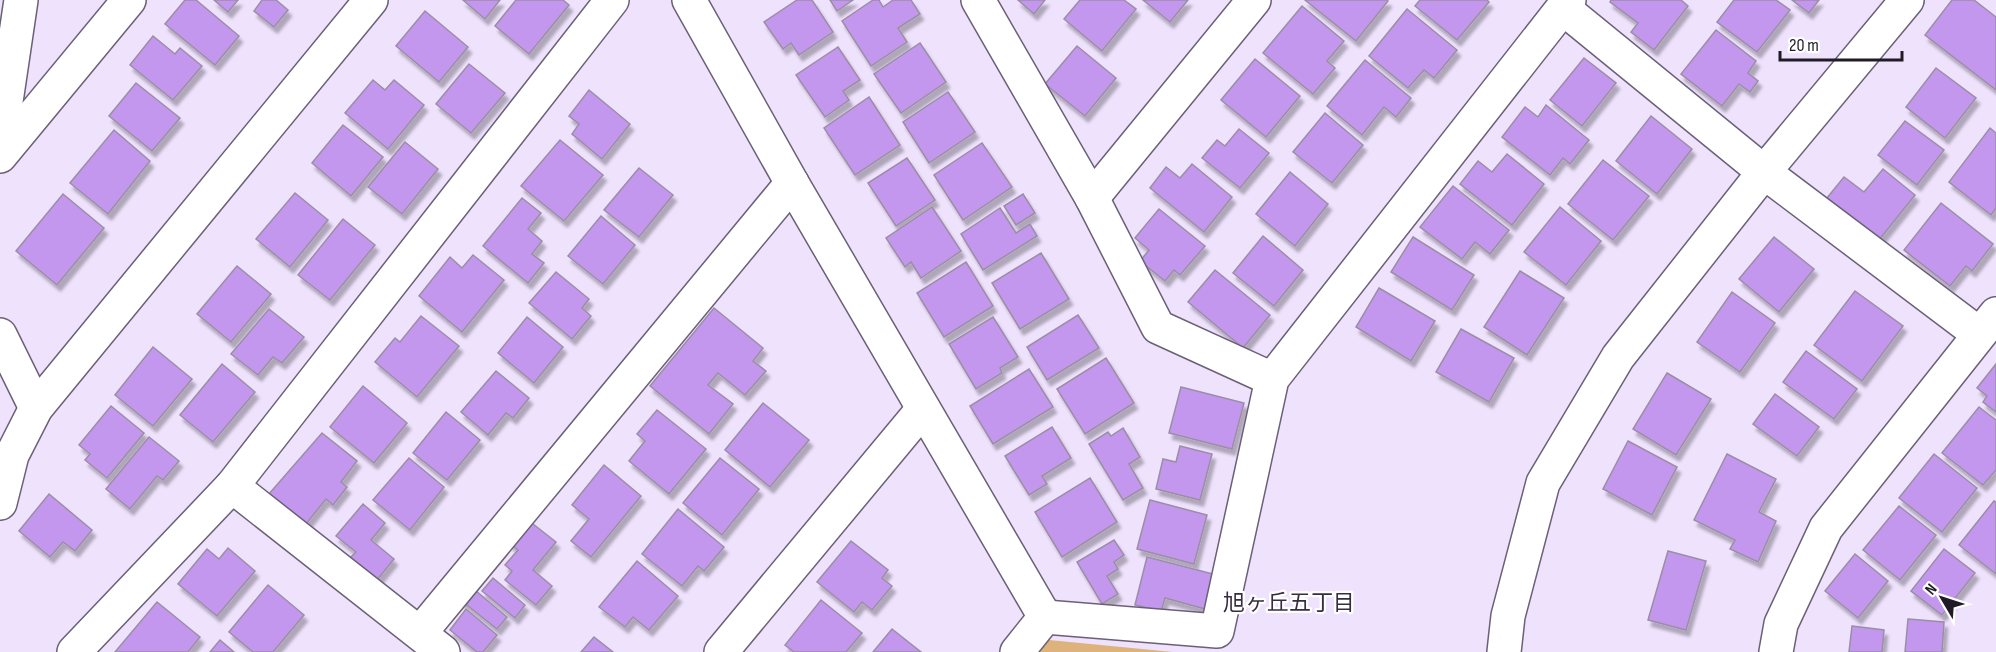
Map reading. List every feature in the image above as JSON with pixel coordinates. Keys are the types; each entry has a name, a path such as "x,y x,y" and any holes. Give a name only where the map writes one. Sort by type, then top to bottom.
{"street":[{"path":"0,142 21,0"},
{"path":"0,156 129,0"},
{"path":"0,503 12,455 36,408 371,0"},
{"path":"74,652 232,486 612,0"},
{"path":"689,0 792,183 879,329 1044,617"},
{"path":"978,0 1092,198 1158,327 1272,379"},
{"path":"1092,198 1254,0"},
{"path":"1504,652 1508,616 1543,483 1617,357 1764,172 1907,0"},
{"path":"1044,617 1217,631 1272,379 1566,4 1764,172 1988,324 1826,528 1781,624 1776,652"},
{"path":"232,486 431,642 792,183"},
{"path":"0,335 36,408"},
{"path":"721,652 923,409"},
{"path":"1017,652 1044,617"}],"shaded area":[{"path":"1049,640 1173,652 1039,652"}],"building":[{"path":"185,0 196,0 239,36 215,65 165,24"},
{"path":"214,0 238,0 228,12"},
{"path":"262,0 276,0 288,10 274,27 254,11"},
{"path":"463,0 500,0 485,19"},
{"path":"516,0 563,0 569,5 529,54 495,26"},
{"path":"797,0 812,0 833,32 799,55 791,43 783,49 764,22"},
{"path":"830,0 853,0 837,11"},
{"path":"873,0 879,0 883,7 893,0 911,0 920,14 898,28 907,42 871,66 842,21"},
{"path":"1018,0 1045,0 1034,14"},
{"path":"1080,0 1124,0 1136,9 1102,51 1064,19"},
{"path":"1143,0 1188,0 1170,22"},
{"path":"1305,0 1387,0 1388,1 1356,41"},
{"path":"1420,0 1487,0 1489,2 1457,40 1415,6"},
{"path":"1611,0 1681,0 1688,6 1654,50 1631,32 1638,23 1610,2"},
{"path":"1734,0 1776,0 1790,10 1757,52 1717,22"},
{"path":"1792,0 1819,0 1809,13"},
{"path":"1952,0 1974,0 1996,17 1996,90 1925,35"},
{"path":"1302,6 1344,41 1327,61 1335,68 1313,94 1263,53"},
{"path":"1407,9 1457,50 1434,78 1424,70 1408,88 1369,56"},
{"path":"425,11 468,47 439,82 396,46"},
{"path":"1716,30 1756,61 1748,73 1758,81 1750,92 1739,84 1722,106 1681,74"},
{"path":"153,36 175,54 180,48 202,66 173,100 130,65"},
{"path":"920,43 946,82 901,113 874,74"},
{"path":"1077,46 1116,78 1085,116 1045,84"},
{"path":"838,47 860,80 843,91 849,100 825,117 796,75"},
{"path":"1584,58 1616,83 1582,126 1550,100"},
{"path":"1255,59 1300,96 1266,137 1221,100"},
{"path":"1365,60 1411,98 1396,117 1384,107 1362,135 1327,106"},
{"path":"469,64 505,93 471,133 436,104"},
{"path":"1936,68 1976,98 1945,138 1906,107"},
{"path":"373,80 385,90 394,80 424,105 388,149 345,113"},
{"path":"136,83 180,118 152,151 109,116"},
{"path":"589,90 630,124 602,159 572,134 579,124 569,116"},
{"path":"948,92 975,132 929,163 903,122"},
{"path":"869,97 900,145 855,175 824,128"},
{"path":"1546,105 1589,140 1570,164 1563,158 1550,175 1502,137 1525,107 1538,117"},
{"path":"1325,113 1363,145 1332,183 1293,152"},
{"path":"1651,116 1692,149 1657,194 1616,161"},
{"path":"1905,121 1944,150 1917,185 1878,155"},
{"path":"343,125 383,157 351,196 312,163"},
{"path":"1990,128 1996,133 1996,208 1991,215 1949,182"},
{"path":"1239,129 1269,153 1240,188 1202,158 1217,140 1225,146"},
{"path":"114,130 150,161 108,214 70,183"},
{"path":"560,140 603,175 564,221 521,186"},
{"path":"405,142 438,169 402,214 368,187"},
{"path":"982,143 1012,187 963,220 934,175"},
{"path":"1507,154 1544,184 1512,225 1460,184 1478,161 1492,172"},
{"path":"907,158 935,200 896,226 868,183"},
{"path":"1603,160 1649,196 1613,240 1568,204"},
{"path":"1192,164 1232,197 1204,232 1150,188 1166,167 1180,178"},
{"path":"639,168 673,195 639,237 604,210"},
{"path":"1883,169 1915,195 1879,240 1827,198 1844,177 1864,192"},
{"path":"1290,172 1328,204 1295,246 1256,214"},
{"path":"1453,186 1509,230 1490,254 1475,242 1462,259 1420,227"},
{"path":"295,193 328,220 290,267 256,239"},
{"path":"63,194 104,228 57,285 16,251"},
{"path":"1023,194 1035,213 1016,225 1004,206"},
{"path":"522,198 541,213 528,229 542,241 532,254 544,263 528,283 483,246"},
{"path":"1941,203 1993,244 1972,271 1966,266 1950,286 1904,250"},
{"path":"932,207 961,251 921,278 911,262 905,267 886,238"},
{"path":"1560,207 1601,241 1566,285 1524,252"},
{"path":"1000,208 1016,233 1030,224 1037,236 983,270 961,234"},
{"path":"1159,209 1205,246 1180,275 1174,270 1165,281 1140,261 1149,250 1135,238"},
{"path":"601,216 635,245 603,284 568,256"},
{"path":"343,219 375,245 330,300 298,275"},
{"path":"1263,236 1303,270 1274,306 1233,273"},
{"path":"1413,237 1474,275 1452,310 1391,272"},
{"path":"1774,237 1814,269 1779,312 1739,279"},
{"path":"1041,253 1069,299 1020,329 992,283"},
{"path":"473,255 504,280 462,332 419,296 450,257 462,268"},
{"path":"966,262 993,306 944,337 917,293"},
{"path":"237,266 271,294 231,342 197,314"},
{"path":"1215,270 1270,315 1243,348 1188,302"},
{"path":"1520,271 1564,298 1527,355 1484,327"},
{"path":"556,272 589,299 582,308 591,316 572,339 529,303"},
{"path":"1379,288 1435,321 1411,361 1356,327"},
{"path":"1855,291 1903,326 1862,381 1814,345"},
{"path":"1732,292 1775,323 1740,372 1697,342"},
{"path":"714,308 763,348 753,361 766,371 745,395 718,373 708,385 733,404 709,434 650,386"},
{"path":"269,309 304,337 282,363 273,357 258,375 231,354"},
{"path":"1078,315 1099,348 1047,380 1027,347"},
{"path":"421,316 459,346 417,397 375,362 395,338 400,342"},
{"path":"527,317 563,347 534,383 498,353"},
{"path":"993,317 1018,357 1000,368 1002,373 976,389 949,344"},
{"path":"1461,329 1514,358 1489,402 1436,372"},
{"path":"153,347 192,379 153,426 115,395"},
{"path":"1806,351 1857,389 1834,419 1783,382"},
{"path":"1106,358 1134,403 1085,434 1057,389"},
{"path":"222,364 255,392 213,442 180,415"},
{"path":"1996,364 1996,412 1983,402 1987,396 1977,388"},
{"path":"1029,369 1053,407 993,444 970,406"},
{"path":"496,371 529,398 513,418 506,413 488,435 461,412"},
{"path":"1667,373 1711,399 1676,455 1633,429"},
{"path":"363,386 407,423 374,463 330,427"},
{"path":"1181,387 1244,403 1232,449 1169,433"},
{"path":"1775,394 1819,427 1797,456 1753,424"},
{"path":"763,403 809,440 770,487 725,450"},
{"path":"111,406 144,433 107,478 85,460 90,454 79,445"},
{"path":"1979,407 1996,420 1996,470 1983,485 1942,453"},
{"path":"657,410 706,449 669,494 629,461 645,441 637,434"},
{"path":"446,412 480,440 447,480 413,453"},
{"path":"1052,427 1071,458 1042,476 1047,484 1029,495 1005,456"},
{"path":"1123,428 1140,457 1129,464 1143,488 1123,500 1089,444 1108,432 1111,436"},
{"path":"322,433 357,461 341,482 347,487 333,505 326,499 306,524 269,494"},
{"path":"149,437 179,461 163,480 157,476 130,509 106,489"},
{"path":"1628,441 1677,467 1652,515 1603,489"},
{"path":"1180,446 1212,454 1200,500 1156,489 1163,459 1176,462"},
{"path":"1727,454 1776,479 1759,512 1776,521 1758,562 1730,549 1735,540 1694,520"},
{"path":"1934,454 1977,488 1942,532 1899,498"},
{"path":"409,458 444,487 410,530 373,500"},
{"path":"720,458 759,489 722,535 683,503"},
{"path":"604,465 641,496 591,557 571,541 589,519 572,505"},
{"path":"1090,478 1117,522 1062,557 1035,512"},
{"path":"49,494 92,530 75,551 63,542 50,557 19,531"},
{"path":"1150,500 1207,515 1194,564 1137,549"},
{"path":"1994,501 1996,502 1996,574 1959,545"},
{"path":"363,504 385,523 371,540 394,559 377,580 350,558 356,552 336,536"},
{"path":"1899,506 1936,535 1900,580 1863,550"},
{"path":"678,509 724,547 704,571 698,566 682,586 642,554"},
{"path":"528,520 556,542 533,570 552,586 536,605 505,580 512,571 505,565 518,550 509,543"},
{"path":"1114,540 1124,555 1114,562 1118,569 1107,576 1118,594 1102,604 1077,562"},
{"path":"851,541 888,570 882,578 892,586 872,610 862,602 854,612 817,582"},
{"path":"228,548 255,571 217,616 178,584 207,549 219,559"},
{"path":"1944,549 1975,573 1942,615 1911,591"},
{"path":"1668,551 1706,561 1686,630 1648,620"},
{"path":"1855,554 1888,581 1858,618 1825,591"},
{"path":"1147,557 1213,574 1205,609 1165,598 1161,611 1135,605"},
{"path":"637,561 678,596 649,630 633,617 625,627 599,607"},
{"path":"493,578 525,605 515,618 482,591"},
{"path":"268,585 304,615 273,652 253,652 229,632"},
{"path":"469,585 507,617 497,629 458,598"},
{"path":"821,600 862,633 846,652 794,652 785,645"},
{"path":"157,602 200,637 188,652 115,652"},
{"path":"466,609 497,635 483,652 477,652 450,630"},
{"path":"1908,619 1944,622 1942,652 1905,652"},
{"path":"1852,626 1884,630 1882,652 1849,652"},
{"path":"892,629 921,652 873,652"},
{"path":"594,637 613,652 581,652"},
{"path":"220,640 234,652 210,652"}],"district":[{"name":"旭ヶ丘五丁目","path":"1289,603"}]}
